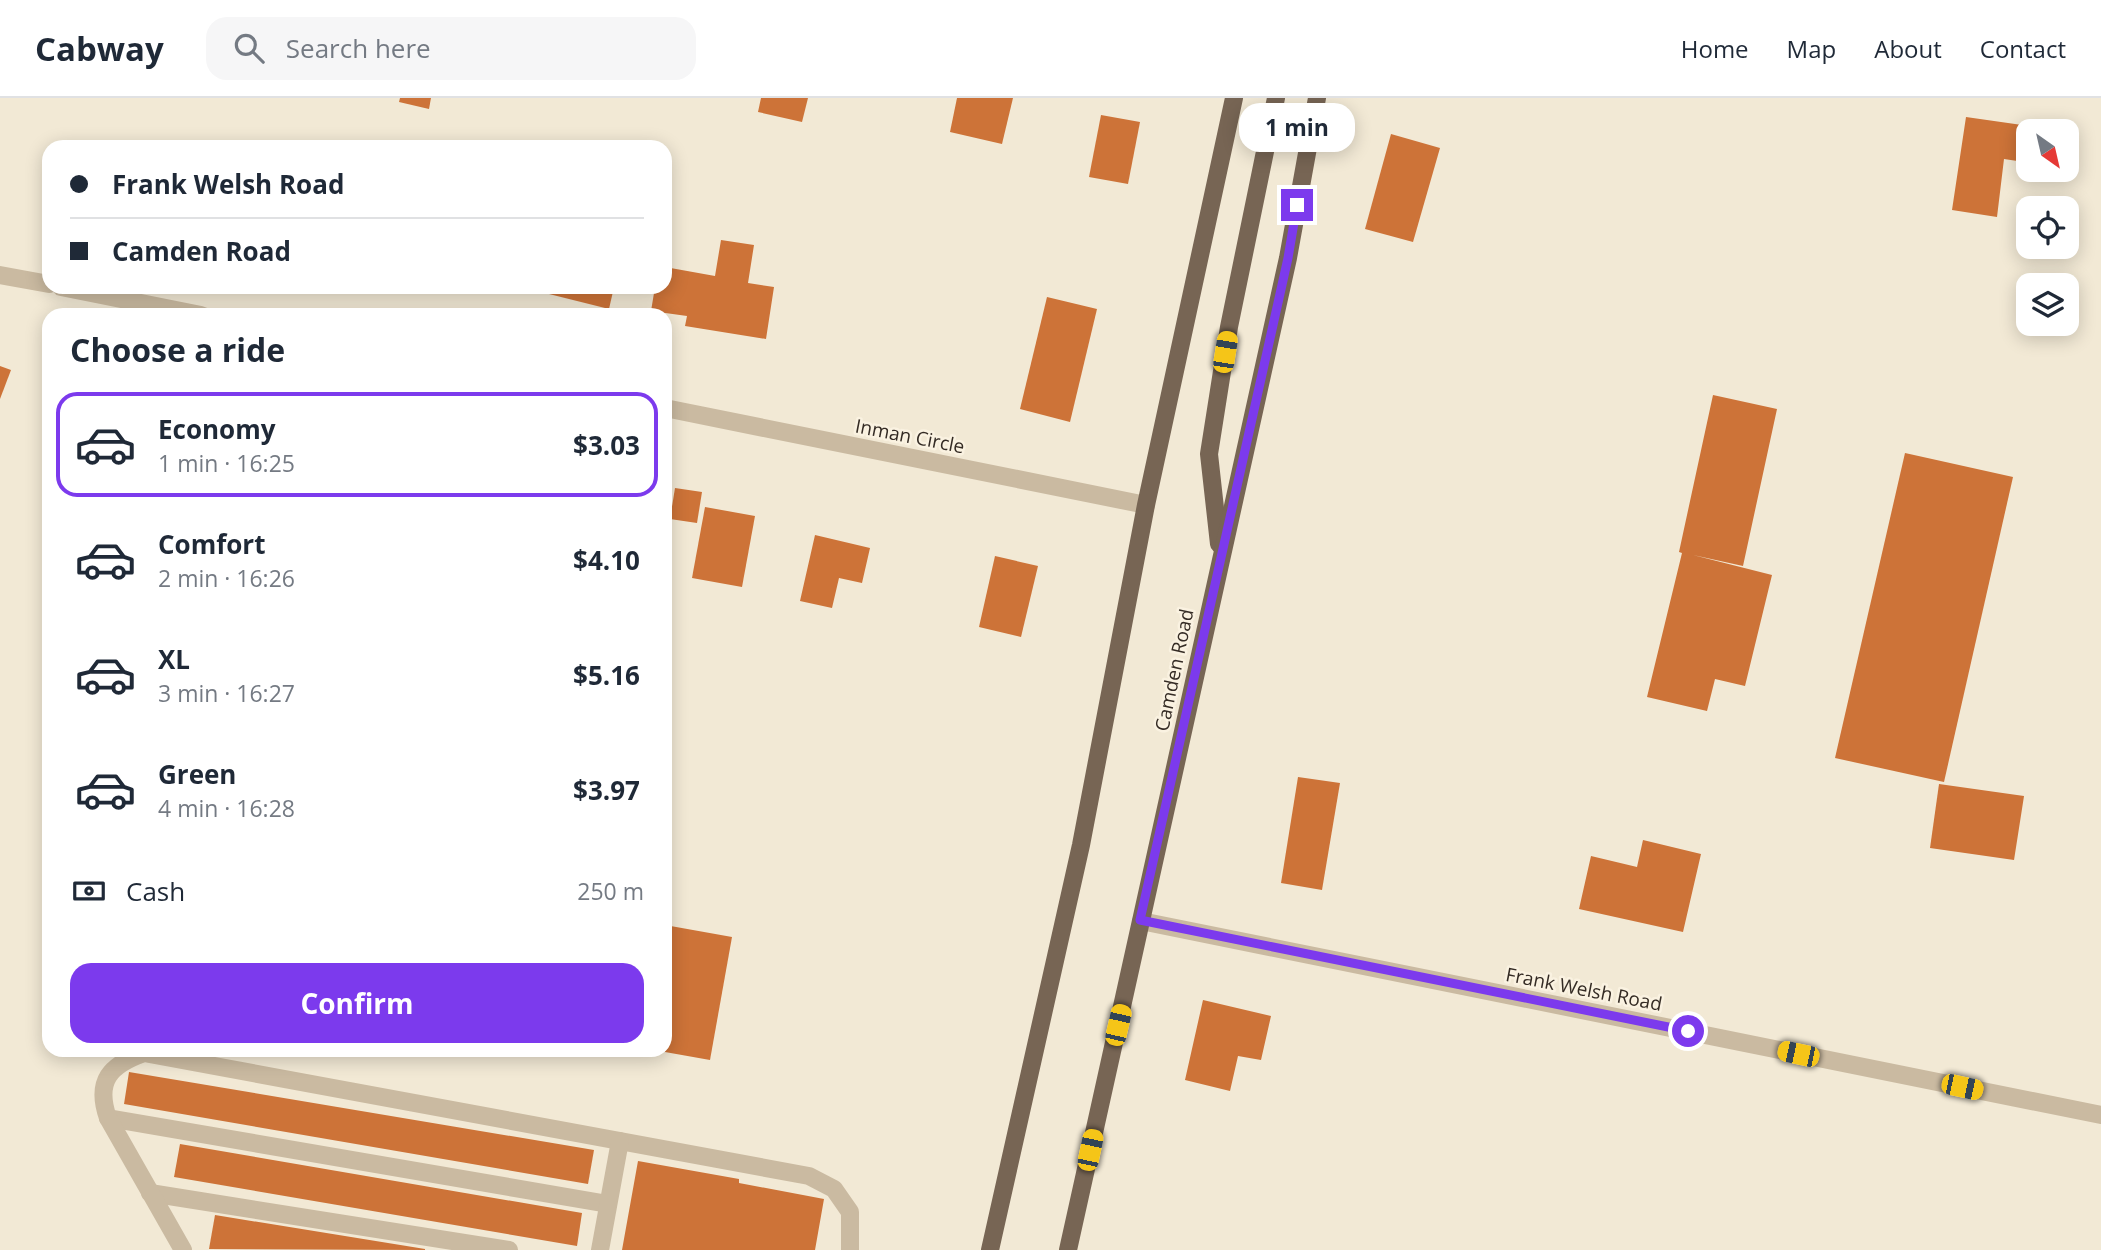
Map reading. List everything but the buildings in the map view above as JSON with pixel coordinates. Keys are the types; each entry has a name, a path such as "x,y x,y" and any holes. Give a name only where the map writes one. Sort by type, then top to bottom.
{"main road":[{"path":"990,1250 1081,845 1146,505 1234,98"},
{"path":"1220,558 1209,454 1229,327 1276,98"},
{"name":"Camden Road","path":"1068,1250 1288,258 1317,98"}],"street":[{"path":"0,275 42,284"},
{"path":"96,294 166,308"},
{"name":"Inman Circle","path":"672,409 1146,505"},
{"name":"Frank Welsh Road","path":"1140,920 2101,1115"},
{"path":"131,1057 123,1060 107,1077 101,1099 108,1118 183,1250"},
{"path":"171,1057 810,1176 834,1189 850,1212 850,1250"},
{"path":"108,1118 608,1204"},
{"path":"600,1250 620,1141"},
{"path":"149,1193 509,1250"}],"route":[{"path":"1297,205 1288,258 1140,920 1688,1031"}]}
